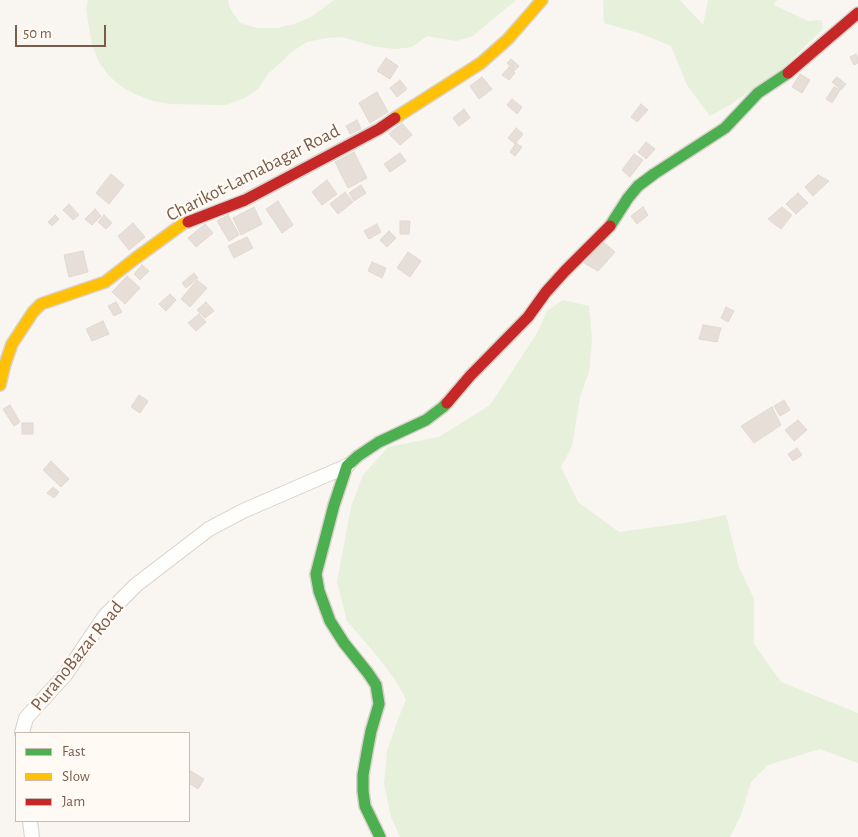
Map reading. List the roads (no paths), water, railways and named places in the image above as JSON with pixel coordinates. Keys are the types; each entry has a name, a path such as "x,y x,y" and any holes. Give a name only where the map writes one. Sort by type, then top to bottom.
{"main road":[{"name":"Charikot-Lamabagar Road","path":"0,385 12,344 33,312 41,304 106,282 184,224 245,200 380,129 481,63 508,39 542,0"},
{"path":"380,837 366,806 363,791 363,775 367,752 379,704 376,685 330,621 319,591 316,574 334,505 347,466 379,442 426,420 443,407 470,376 528,317 546,292 565,271 607,229 638,186 725,128 758,93 792,70 858,13"}],"street":[{"name":"PuranoBazar Road","path":"22,732 26,718 65,675 105,616 136,585 209,529 242,511 347,466"},
{"path":"30,822 32,837"}]}
